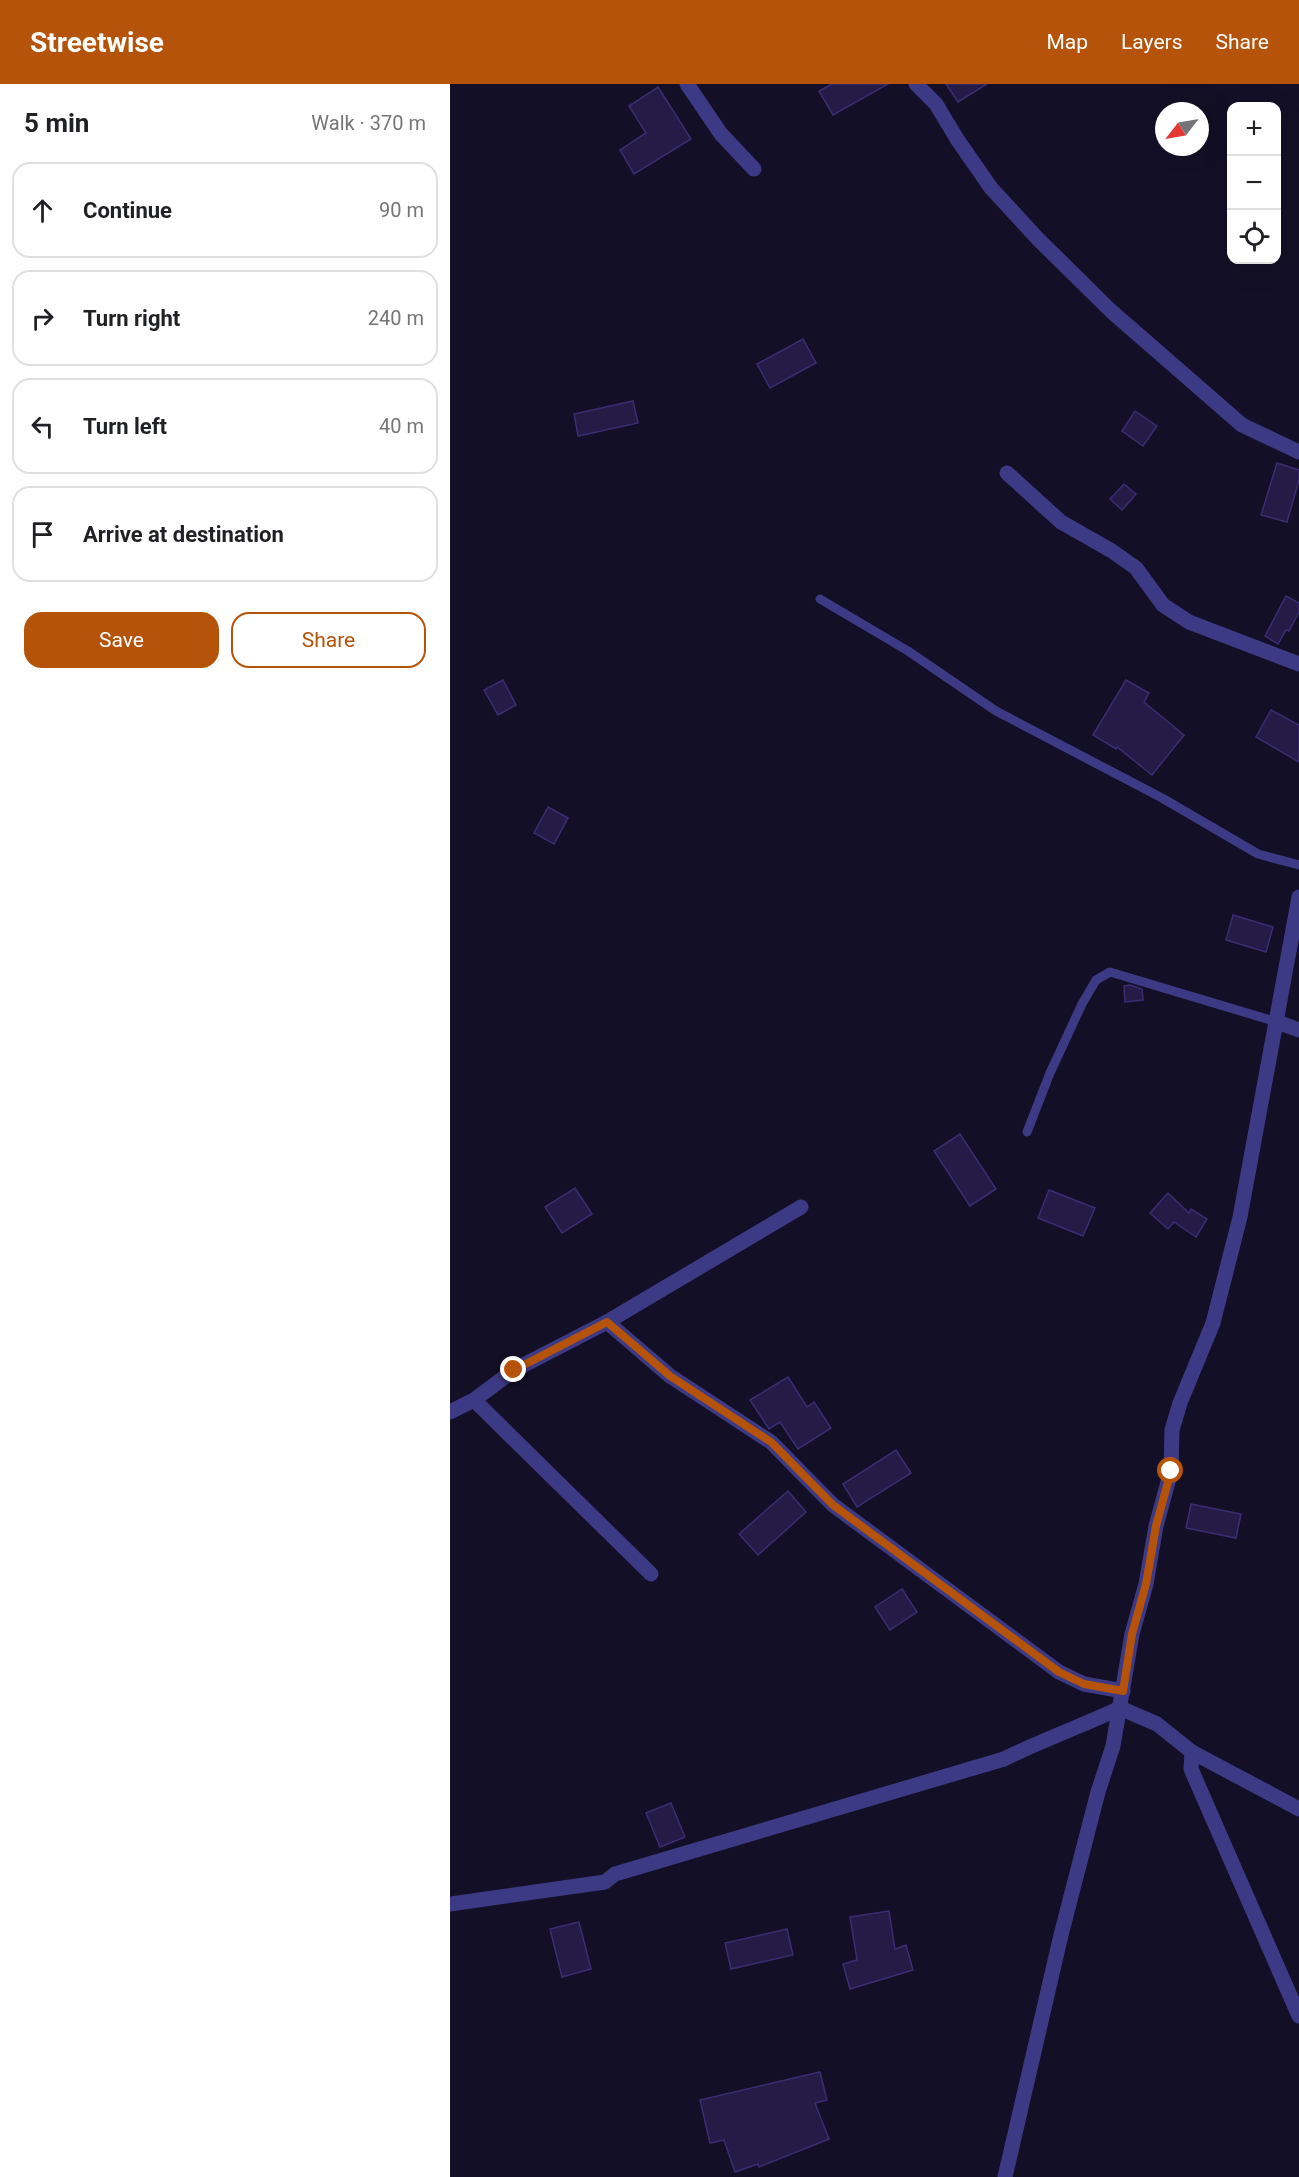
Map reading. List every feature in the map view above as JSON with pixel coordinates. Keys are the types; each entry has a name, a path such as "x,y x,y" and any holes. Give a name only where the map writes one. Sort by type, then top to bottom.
{"street":[{"path":"687,84 721,134 754,169"},
{"path":"916,84 936,104 991,188 1038,239 1111,311 1242,424 1299,452"},
{"path":"1007,473 1062,522 1136,568 1163,605 1189,622 1299,664"},
{"path":"1005,2177 1061,1935 1098,1792 1113,1746 1132,1634 1146,1584 1156,1526 1171,1471 1172,1430 1180,1403 1213,1323 1240,1217 1299,897"},
{"path":"1277,1022 1299,1030"},
{"path":"450,1412 474,1400 514,1370 607,1322 801,1207"},
{"path":"607,1322 670,1376 771,1442 833,1505 1059,1672 1084,1684 1123,1691"},
{"path":"474,1400 651,1574"},
{"path":"450,1904 605,1882 615,1874 1004,1759 1045,1739 1075,1729 1120,1708 1157,1724 1192,1752 1299,1809"},
{"path":"1192,1752 1191,1769 1299,2016"}],"lane":[{"path":"820,599 908,651 996,711 1162,798 1258,854 1299,865"},
{"path":"1026,1132 1082,1004 1096,980 1110,972 1277,1022"}],"building":[{"path":"832,84 888,84 833,115 819,91"},
{"path":"946,84 987,84 958,102"},
{"path":"658,87 691,139 634,174 620,150 646,133 629,106"},
{"path":"803,339 816,363 770,388 757,364"},
{"path":"633,401 638,423 578,436 574,414"},
{"path":"1135,411 1157,426 1143,446 1122,431"},
{"path":"1277,463 1299,470 1299,480 1287,522 1261,515"},
{"path":"1124,484 1136,494 1122,510 1110,499"},
{"path":"1286,596 1299,603 1299,612 1289,631 1286,630 1278,644 1265,636"},
{"path":"503,680 516,705 498,715 484,690"},
{"path":"1126,680 1149,693 1144,702 1184,735 1152,775 1117,747 1116,749 1093,735"},
{"path":"1271,710 1299,725 1299,762 1256,737"},
{"path":"548,807 568,818 554,844 534,833"},
{"path":"1233,915 1273,927 1266,952 1226,940"},
{"path":"1130,985 1142,989 1143,1000 1125,1002 1124,986"},
{"path":"960,1134 996,1189 970,1206 934,1151"},
{"path":"575,1188 592,1214 562,1233 545,1207"},
{"path":"1049,1190 1095,1208 1083,1236 1038,1218"},
{"path":"1168,1193 1189,1213 1191,1209 1207,1219 1196,1237 1174,1222 1168,1229 1150,1213"},
{"path":"788,1377 807,1407 814,1402 831,1428 798,1449 780,1422 769,1429 750,1400"},
{"path":"896,1450 911,1473 857,1507 843,1484"},
{"path":"788,1491 806,1512 758,1555 739,1534"},
{"path":"1191,1504 1241,1514 1236,1538 1186,1528"},
{"path":"902,1589 917,1612 890,1630 875,1607"},
{"path":"671,1803 685,1837 660,1847 646,1813"},
{"path":"889,1911 895,1949 906,1945 913,1970 850,1989 843,1964 857,1960 850,1917"},
{"path":"579,1922 591,1969 562,1977 550,1929"},
{"path":"787,1929 793,1955 731,1969 725,1943"},
{"path":"820,2072 827,2100 815,2103 829,2139 759,2167 758,2164 735,2172 724,2140 710,2143 700,2100"}],"route":[{"path":"514,1370 607,1322 670,1376 771,1442 833,1505 1059,1672 1084,1684 1123,1691 1132,1634 1146,1584 1156,1526 1171,1471"}]}
